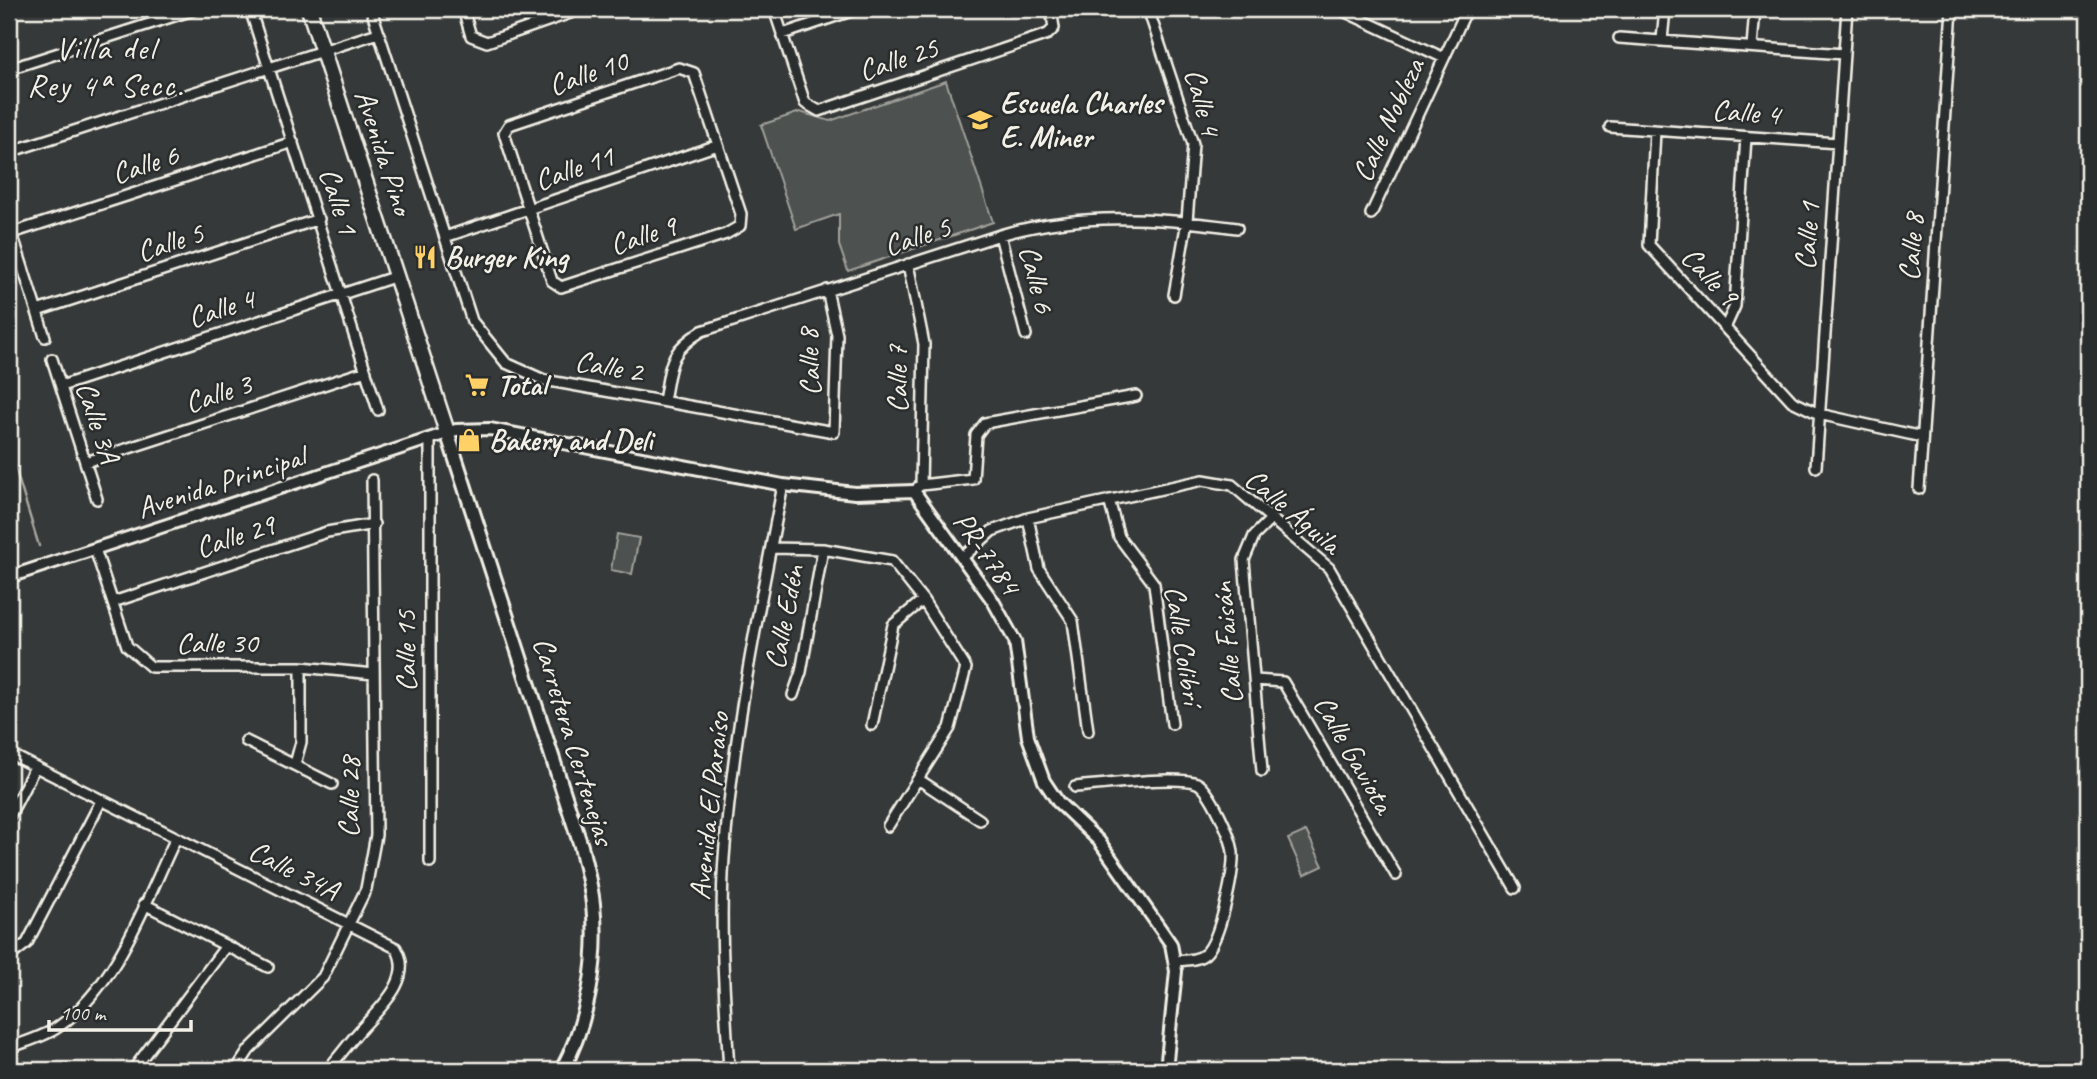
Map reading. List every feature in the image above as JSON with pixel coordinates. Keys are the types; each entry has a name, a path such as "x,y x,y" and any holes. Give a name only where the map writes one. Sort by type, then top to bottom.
{"main road":[{"name":"Avenida Pino","path":"309,9 447,432"},
{"name":"Carretera Certenejas","path":"447,432 581,846 593,903 594,964 575,1047 562,1070"}],"street":[{"path":"9,69 196,9"},
{"name":"Calle 1","path":"250,9 378,410"},
{"name":"Calle 2","path":"371,9 472,321 506,363 544,380 834,432"},
{"path":"463,9 471,36 487,42 582,9"},
{"path":"774,9 783,34 857,9"},
{"name":"Calle 25","path":"783,34 805,103 819,111 1048,34 1054,28 1051,9"},
{"name":"Calle 4","path":"1148,9 1193,144 1187,221 1174,295"},
{"path":"1339,9 1444,58"},
{"name":"Calle Nobleza","path":"1371,214 1467,9"},
{"path":"1662,40 1665,9"},
{"path":"1752,47 1755,9"},
{"name":"Calle 1","path":"1816,467 1847,9"},
{"name":"Calle 8","path":"1919,489 1952,9"},
{"path":"9,152 378,33"},
{"path":"1619,38 1844,54"},
{"name":"Calle 10","path":"527,209 504,133 509,125 666,72 679,68 694,73 718,145"},
{"name":"Calle 4","path":"1610,127 1838,143"},
{"name":"Calle 9","path":"1655,131 1649,245 1792,401 1819,414 1922,437"},
{"path":"1725,328 1735,306 1746,137"},
{"name":"Calle 6","path":"10,229 293,142"},
{"name":"Calle 9","path":"527,209 552,281 561,287 726,234 740,226 741,214 718,145"},
{"name":"Calle 11","path":"445,237 718,145"},
{"name":"Calle 5","path":"664,401 672,360 681,344 702,331 1000,234 1038,224 1094,217 1187,221 1237,228"},
{"name":"Calle 5","path":"37,311 319,219"},
{"path":"10,229 45,337"},
{"name":"Calle 6","path":"1000,234 1026,335"},
{"name":"Calle 7","path":"908,264 924,344 918,488"},
{"name":"Calle 4","path":"61,386 397,276"},
{"name":"Calle 8","path":"827,290 837,335 834,432"},
{"name":"Calle 3A","path":"52,359 97,499"},
{"name":"Calle 3","path":"86,462 366,371"},
{"path":"447,432 490,429 783,485 855,494 973,479 976,435 985,424 1136,396"},
{"name":"Avenida Principal","path":"9,577 430,440 447,432"},
{"name":"Calle 15","path":"430,440 430,862"},
{"name":"Calle 28","path":"236,1070 249,1050 323,977 366,889 376,835 372,480"},
{"name":"Calle Águila","path":"962,558 992,531 1028,518 1203,480 1232,485 1329,569 1515,888"},
{"name":"Avenida El Paraíso","path":"729,1070 722,929 724,857 750,653 783,485"},
{"name":"PR-7784","path":"918,488 993,601 1015,641 1028,737 1044,781 1058,802 1099,841 1171,944 1174,961 1166,1070"},
{"name":"Calle Colibrí","path":"1109,500 1119,537 1154,584 1172,724"},
{"path":"1028,518 1039,569 1073,621 1088,730"},
{"name":"Calle Faisán","path":"1262,771 1244,560 1254,536 1271,519"},
{"name":"Calle 29","path":"113,602 327,532 374,524"},
{"path":"771,548 822,549 892,561 923,600 966,668 950,728 888,826"},
{"name":"Calle 30","path":"95,549 127,646 152,667 300,667 374,674"},
{"name":"Calle Edén","path":"793,695 801,672 822,549"},
{"path":"872,725 893,625 923,600"},
{"path":"295,764 301,742 300,667"},
{"name":"Calle Gaviota","path":"1255,680 1283,682 1396,875"},
{"path":"246,741 332,785"},
{"name":"Calle 34A","path":"18,758 396,948 402,959 400,978 384,1005 327,1070"},
{"path":"9,817 36,767"},
{"path":"918,779 980,820"},
{"path":"1075,787 1186,780 1204,788 1212,799 1233,853 1221,928 1204,954 1197,959 1174,961"},
{"path":"9,957 27,943 101,801"},
{"path":"9,1048 56,1029 83,1007 110,971 176,838"},
{"path":"144,904 268,967"},
{"path":"132,1070 226,946"}],"shaded area":[{"path":"946,81 993,222 848,271 839,245 839,214 796,229 761,125 800,112 830,121"},
{"path":"617,534 639,538 632,574 611,570"},
{"path":"1306,831 1323,866 1304,875 1288,839"}],"waterway":[{"path":"9,448 39,546"}],"place":[{"name":"Escuela Charles E. Miner","path":"980,120"},
{"name":"Burger King","path":"425,257"},
{"name":"Total","path":"477,385"},
{"name":"Bakery and Deli","path":"469,440"}],"district":[{"name":"Villa del Rey 4ª Secc.","path":"106,66"}]}
